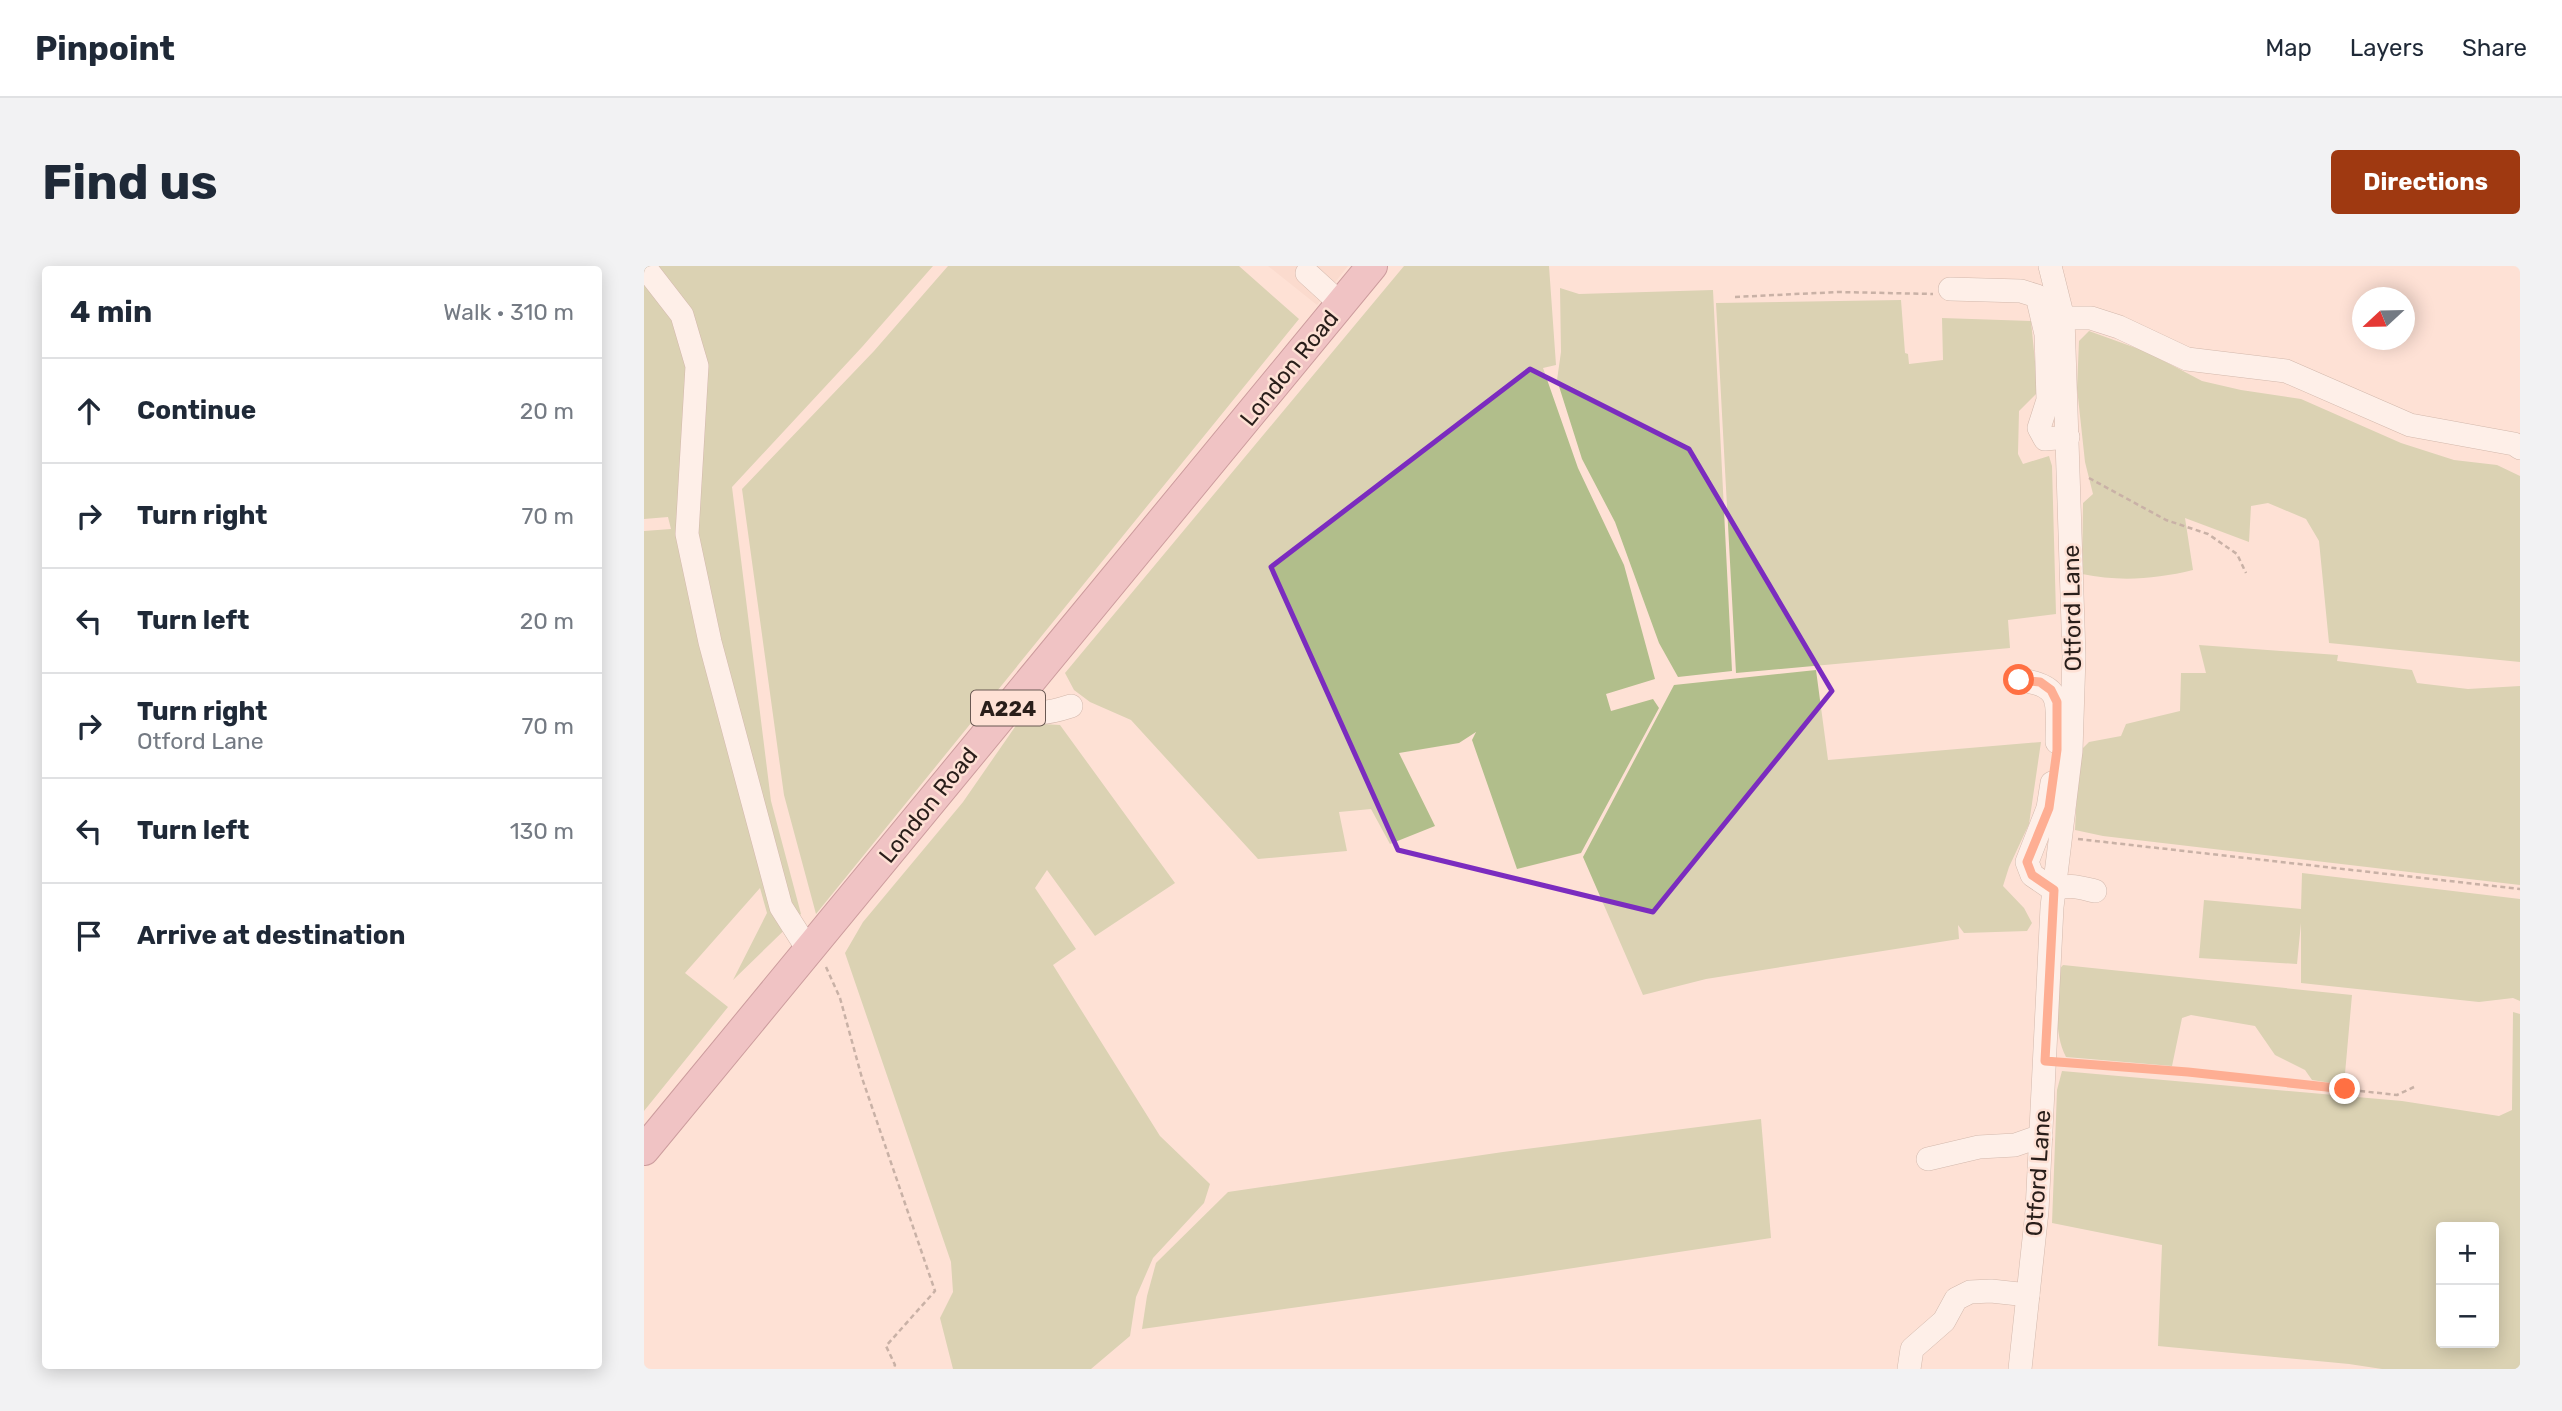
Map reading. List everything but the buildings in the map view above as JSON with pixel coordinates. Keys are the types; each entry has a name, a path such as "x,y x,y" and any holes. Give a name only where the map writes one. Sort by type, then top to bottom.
{"main road":[{"name":"London Road","path":"644,1150 1372,266"}],"street":[{"name":"Otford Lane","path":"2020,1369 2037,1211 2054,890 2071,751 2074,669 2070,469 2063,318 2050,266"},
{"path":"644,267 682,315 697,366 687,534 710,642 780,907 809,951"},
{"path":"1307,273 1341,304"},
{"path":"1950,289 2021,291 2036,296 2046,334 2048,400 2039,428 2045,439 2068,437"},
{"path":"2063,318 2091,318 2119,327 2186,359 2286,371 2410,425 2514,444 2520,448"},
{"path":"2019,680 2040,682 2051,690 2057,702 2057,750 2049,808 2027,862 2032,875 2054,890 2062,886 2074,886 2095,891"},
{"path":"1012,704 1029,713 1047,713 1071,706"},
{"path":"1928,1159 1979,1147 2015,1145 2041,1136"},
{"path":"1909,1369 1912,1349 1944,1321 1956,1299 1970,1292 1991,1290 2028,1295"}],"path":[{"path":"1735,297 1838,292 1934,294 1950,289"},
{"path":"2070,469 2166,520 2208,534 2237,554 2246,573"},
{"path":"2060,837 2520,888"},
{"path":"809,951 824,961 840,998 862,1078 935,1291 886,1346 895,1365 894,1369"},
{"path":"2045,1061 2188,1072 2397,1095 2414,1087"}],"highlighted area":[{"path":"1530,369 1689,449 1832,691 1653,912 1398,850 1271,567"}],"shaded area":[{"path":"1268,266 1348,266 1317,305"}],"green space":[{"path":"644,266 933,266 732,487 771,801 801,914 733,980 767,913 760,888 685,973 728,1007 644,1111 644,531 671,529 668,517 644,519"},
{"path":"948,266 1239,266 1299,319 816,914 784,795 742,489 874,351"},
{"path":"1404,266 1549,266 1556,365 1543,368 1578,468 1624,565 1655,679 1606,694 1611,711 1653,699 1659,708 1581,853 1517,869 1472,740 1476,732 1459,743 1399,753 1435,826 1390,844 1371,809 1339,812 1347,851 1258,859 1131,720 1090,702 1074,690 1065,673"},
{"path":"1560,288 1579,294 1713,290 1732,671 1678,677 1659,643 1615,522 1582,459 1557,380 1561,352"},
{"path":"1901,300 1905,353 1908,354 1909,364 1943,360 1942,318 2031,321 2038,392 2019,411 2018,454 2023,464 2049,456 2052,466 2056,614 2008,620 2010,648 1736,673 1716,303"},
{"path":"2089,331 2147,352 2202,381 2301,399 2401,443 2454,460 2497,465 2520,476 2520,662 2329,643 2319,541 2306,519 2268,503 2251,506 2249,542 2185,518 2193,570 2138,578 2082,574 2083,503 2093,494 2085,462 2077,388 2079,341"},
{"path":"2199,645 2338,655 2337,661 2412,670 2417,683 2468,689 2520,686 2520,885 2103,836 2075,830 2079,752 2089,742 2121,736 2126,724 2180,711 2181,673 2206,673"},
{"path":"1816,670 1828,760 2041,742 2029,824 2003,886 2024,908 2032,923 2027,931 1964,933 1958,925 1959,939 1706,979 1643,995 1583,857 1674,685"},
{"path":"1017,724 1060,725 1175,883 1095,936 1047,870 1035,888 1076,949 1053,965 1160,1136 1210,1184 1204,1203 1153,1258 1136,1297 1130,1336 1091,1369 953,1369 940,1318 953,1292 951,1262 845,953 863,922 963,802"},
{"path":"2302,873 2520,899 2520,1001 2513,998 2479,1002 2301,983 2301,923 2297,964 2199,958 2204,900 2301,909"},
{"path":"2063,965 2352,995 2344,1085 2312,1080 2305,1070 2275,1055 2255,1026 2191,1015 2182,1018 2172,1066 2066,1057 2059,1037 2057,1015 2057,972"},
{"path":"2513,1012 2520,1014 2520,1369 2382,1369 2158,1346 2162,1245 2052,1223 2057,1090 2062,1071 2402,1101 2499,1116 2512,1110"},
{"path":"1761,1119 1771,1238 1142,1329 1156,1263 1228,1192 1503,1152"}],"route":[{"path":"2019,680 2040,682 2051,690 2057,702 2057,750 2049,808 2027,862 2032,875 2054,890 2045,1061 2188,1072 2345,1089"}]}
